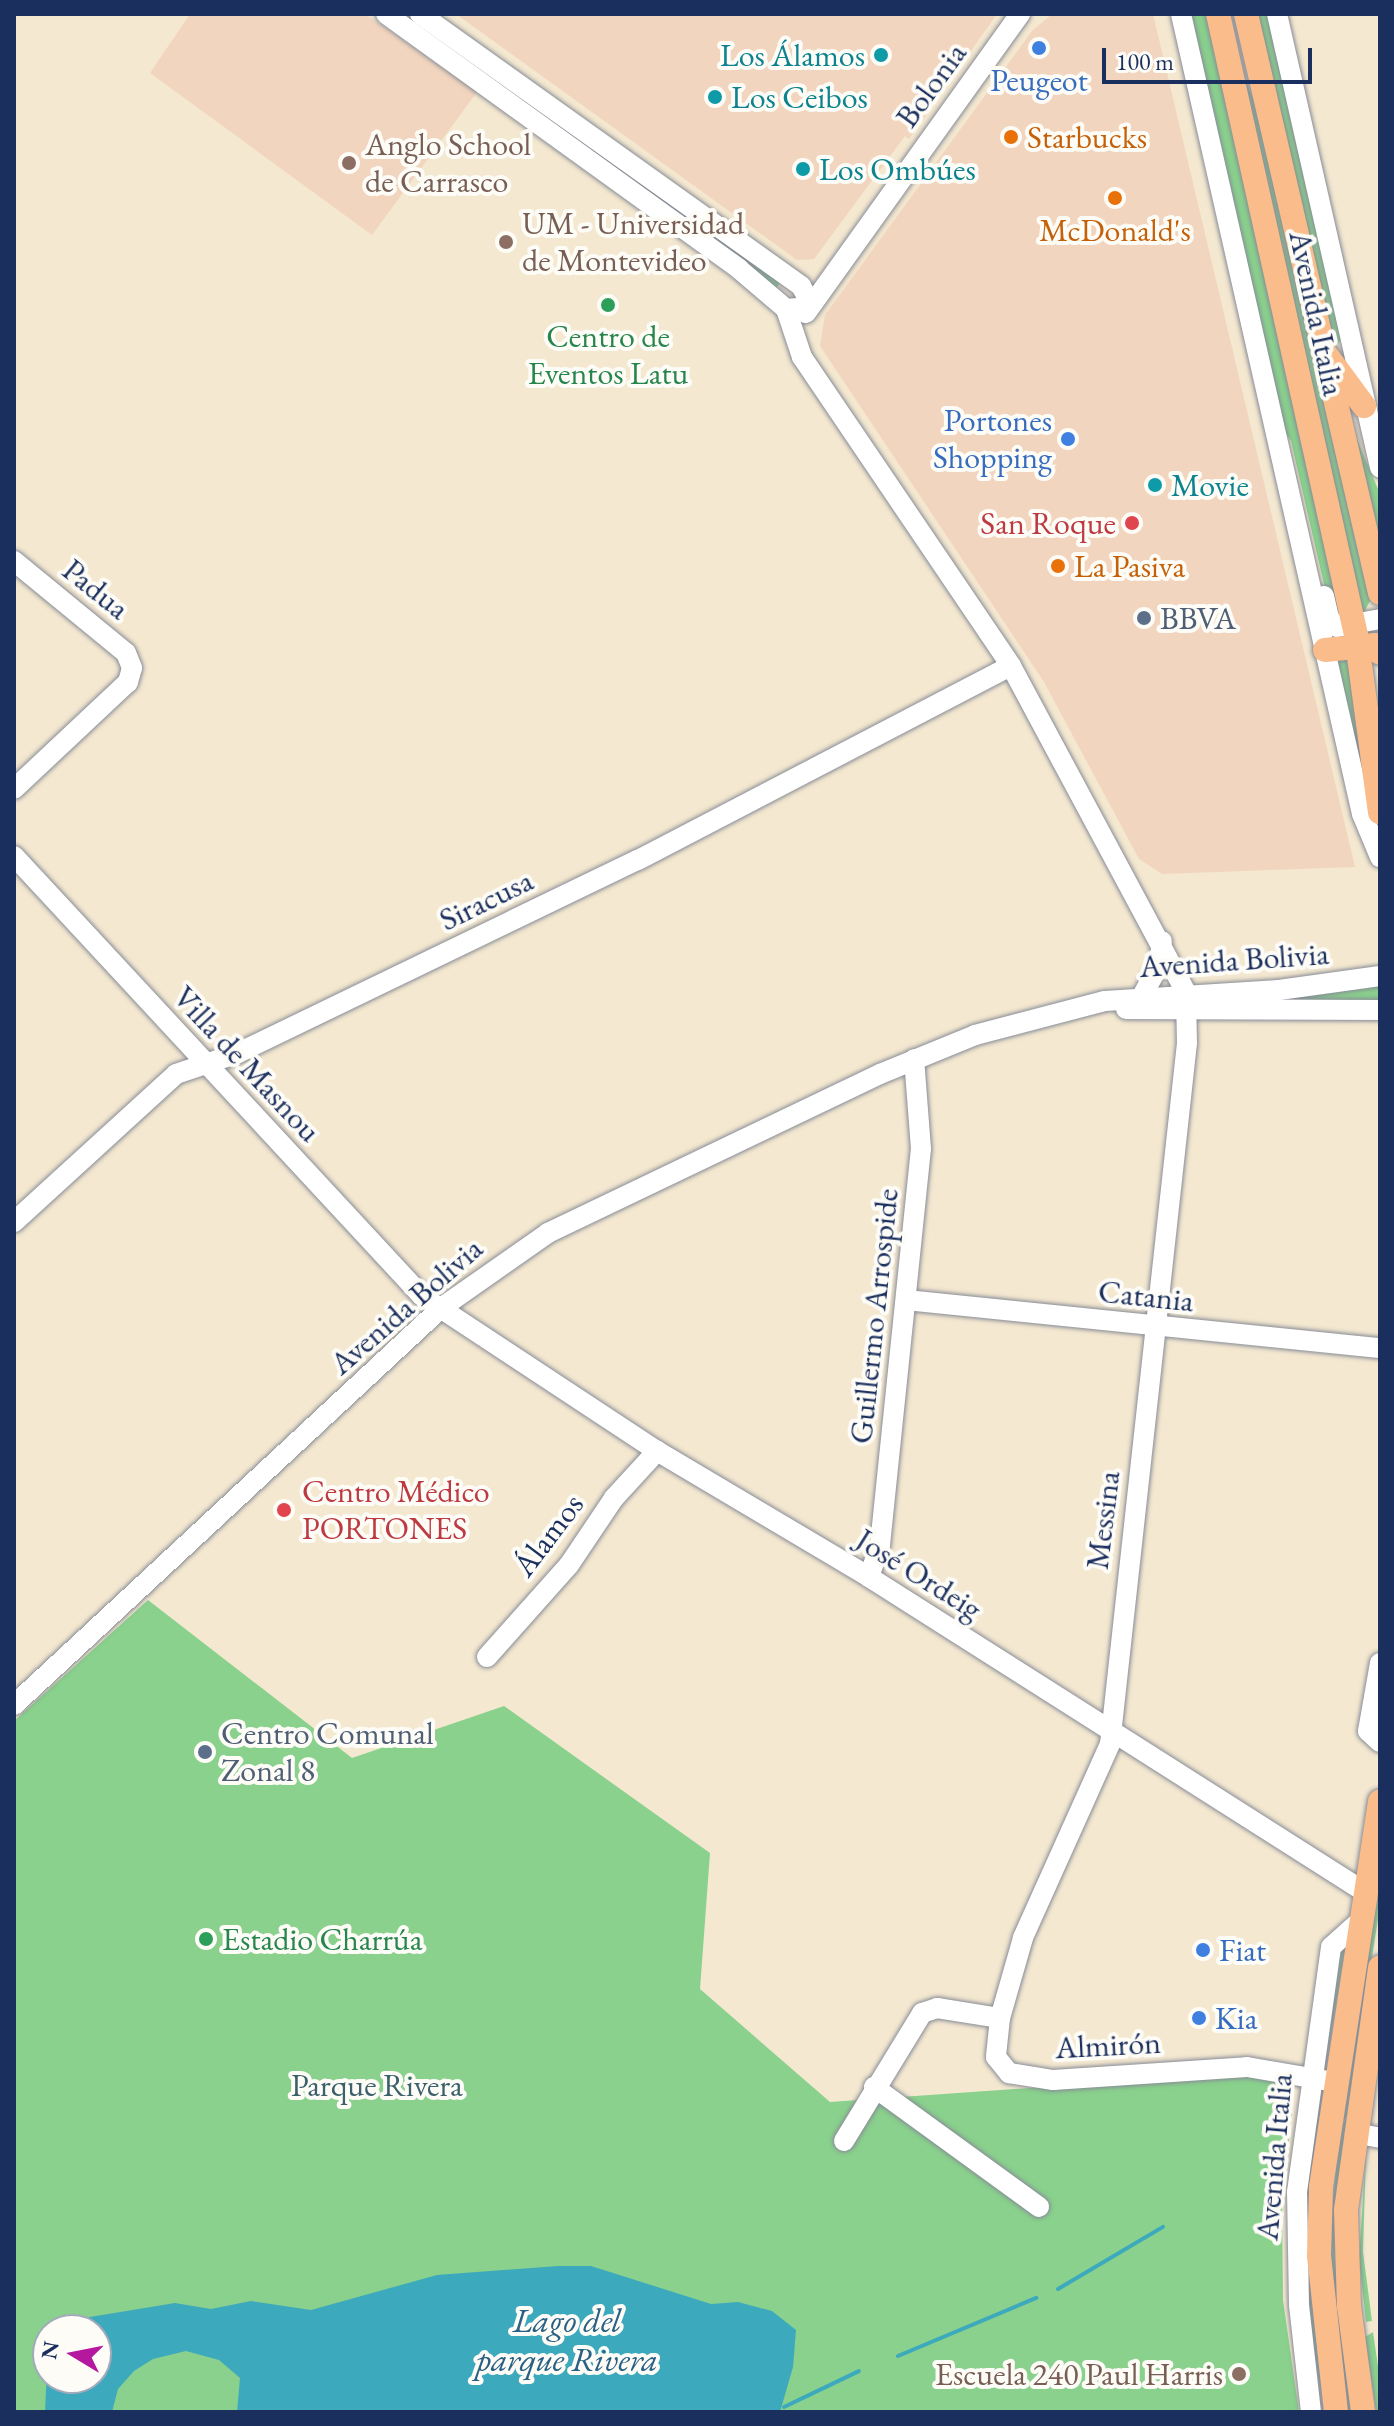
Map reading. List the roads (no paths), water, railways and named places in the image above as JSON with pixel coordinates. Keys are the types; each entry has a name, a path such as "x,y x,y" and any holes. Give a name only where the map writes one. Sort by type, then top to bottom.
{"main road":[{"name":"Avenida Italia","path":"1218,14 1364,641 1380,812"},
{"path":"1234,14 1247,63 1266,100"},
{"name":"Avenida Italia","path":"1246,14 1380,593"},
{"path":"1322,349 1364,406"},
{"path":"1325,650 1364,641"},
{"name":"Avenida Italia","path":"1336,2412 1319,2256 1324,2079 1359,1922 1380,1801"},
{"path":"1363,2412 1346,2249 1373,2134 1380,1967"}],"street":[{"path":"386,14 797,301"},
{"path":"420,14 797,301 802,357 1011,666 1162,941 1186,1001"},
{"name":"Bolonia","path":"797,301 835,269 1020,14"},
{"name":"Avenida Italia","path":"1181,14 1362,814 1380,857"},
{"name":"Avenida Italia","path":"1277,14 1380,467"},
{"name":"Avenida Italia","path":"1276,432 1285,442 1299,488 1329,618 1337,627 1364,641"},
{"name":"Padua","path":"14,561 126,653 132,668 128,682 14,789"},
{"path":"1364,641 1380,619"},
{"name":"Siracusa","path":"14,1222 176,1074 238,1053 638,860 1011,666"},
{"name":"Villa de Masnou","path":"14,856 406,1282 441,1308"},
{"path":"1142,996 1159,965 1162,941"},
{"name":"Avenida Bolivia","path":"1094,1007 1186,1001 1380,976"},
{"name":"Avenida Bolivia","path":"14,1705 441,1308 548,1233 914,1059 975,1035 1142,996 1186,1001 1380,1010"},
{"name":"Messina","path":"1000,2018 1040,1894 1110,1744 1186,1001"},
{"name":"Guillermo Arrospide","path":"869,1577 880,1545 921,1149 914,1059"},
{"name":"Catania","path":"906,1300 1380,1348"},
{"name":"José Ordeig","path":"441,1308 657,1451 869,1577 1365,1892"},
{"name":"Álamos","path":"487,1657 569,1565 614,1498 657,1451"},
{"path":"1374,1737 1380,1663"},
{"name":"Avenida Italia","path":"1311,2412 1296,2262 1297,2192 1324,2079 1331,1947 1359,1922"},
{"path":"844,2141 916,2019 937,2008 1000,2018"},
{"name":"Almirón","path":"1000,2018 996,2057 1009,2073 1022,2078 1053,2080 1247,2067 1324,2079"},
{"path":"874,2087 1039,2207"}],"water":[{"name":"Lago del parque Rivera","path":"591,2266 711,2304 738,2302 772,2311 796,2330 793,2367 780,2412 237,2412 240,2378 219,2360 186,2351 153,2359 134,2371 118,2389 112,2412 45,2412 46,2394 112,2394 112,2314 108,2314 175,2303 211,2309 251,2301 311,2310 437,2275"}],"waterway":[{"path":"1058,2289 1163,2227"},
{"path":"898,2356 1036,2298"},
{"path":"784,2407 859,2371"}],"place":[{"name":"Peugeot","path":"1039,48"},
{"name":"Los Álamos","path":"881,55"},
{"name":"Los Ceibos","path":"715,97"},
{"name":"Starbucks","path":"1011,137"},
{"name":"Anglo School de Carrasco","path":"349,163"},
{"name":"Los Ombúes","path":"803,169"},
{"name":"McDonald's","path":"1115,198"},
{"name":"UM - Universidad de Montevideo","path":"506,242"},
{"name":"Centro de Eventos Latu","path":"608,305"},
{"name":"Portones Shopping","path":"1068,439"},
{"name":"Movie","path":"1155,485"},
{"name":"San Roque","path":"1132,523"},
{"name":"La Pasiva","path":"1058,566"},
{"name":"BBVA","path":"1144,618"},
{"name":"Centro Médico PORTONES","path":"284,1510"},
{"name":"Centro Comunal Zonal 8","path":"205,1752"},
{"name":"Estadio Charrúa","path":"206,1939"},
{"name":"Fiat","path":"1203,1950"},
{"name":"Kia","path":"1199,2018"},
{"name":"Escuela 240 Paul Harris","path":"1239,2374"}],"park label":[{"name":"Parque Rivera","path":"377,2085"}]}
